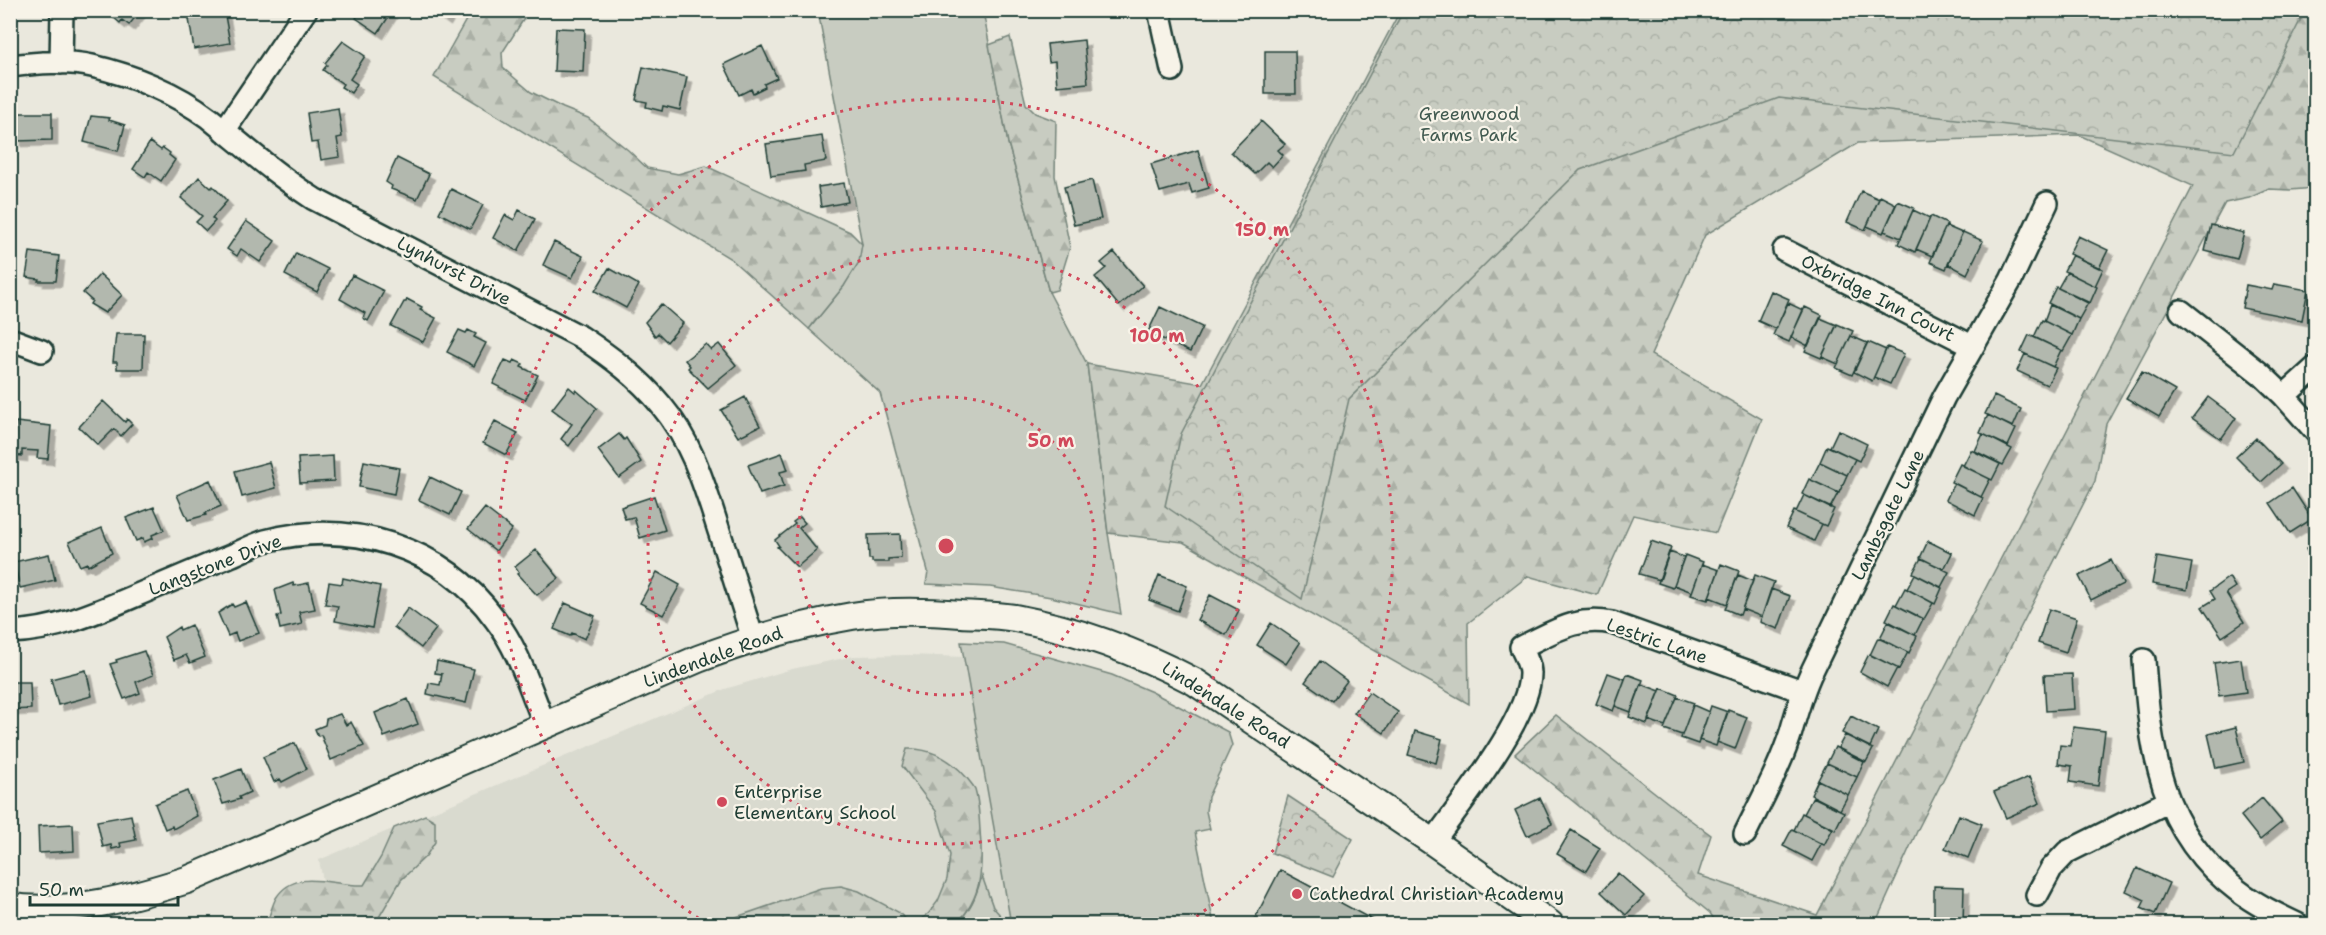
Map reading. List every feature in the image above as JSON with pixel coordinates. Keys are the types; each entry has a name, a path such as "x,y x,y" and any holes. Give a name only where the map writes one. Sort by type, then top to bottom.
{"street":[{"path":"61,63 62,10"},
{"path":"224,131 306,10"},
{"path":"1159,10 1172,70"},
{"name":"Lynhurst Drive","path":"10,66 61,63 91,66 130,77 159,89 194,109 281,178 314,199 581,338 611,357 638,380 683,436 699,468 753,639"},
{"name":"Lambsgate Lane","path":"1745,834 1791,732 1802,691 1944,397 2011,280 2047,203"},
{"name":"Oxbridge Inn Court","path":"1784,250 1972,346"},
{"path":"2181,311 2260,374 2284,396 2316,432"},
{"path":"10,339 42,351"},
{"path":"2284,396 2316,367"},
{"name":"Langstone Drive","path":"10,633 59,626 91,615 263,542 325,532 357,535 394,544 423,556 451,573 475,594 496,619 513,646 545,725"},
{"name":"Lindendale Road","path":"10,907 61,908 101,904 139,896 187,880 698,659 753,639 843,617 895,612 934,612 1014,618 1066,630 1155,661 1195,682 1433,842 1550,924"},
{"name":"Lestric Lane","path":"1433,842 1506,738 1524,704 1530,672 1521,647 1573,623 1585,620 1611,623 1802,691"},
{"path":"2144,660 2152,743 2157,769 2169,801 2192,843 2203,859 2250,899 2296,924"},
{"path":"2037,896 2051,869 2067,852 2169,801"}],"shaded area":[{"name":"Enterprise Elementary School","path":"854,656 965,657 1011,924 331,924 319,860 725,689 792,669"}],"green space":[{"path":"471,11 529,11 502,53 503,68 531,92 588,118 647,168 678,174 706,166 850,232 862,244 859,262 844,286 809,329 731,259 434,77"},
{"path":"818,11 983,11 1008,143 1049,292 1087,364 1108,533 1121,614 1051,597 990,587 926,584 928,571 880,393 809,329 844,286 862,244"},
{"path":"1400,11 2315,11 2315,188 2269,189 2249,198 2225,203 2106,424 2095,481 1919,827 1875,924 1717,924 1710,913 1515,754 1556,715 1711,835 1698,875 1817,915 2193,186 2079,135 1858,143 1705,235 1651,355 1762,419 1716,533 1633,515 1597,595 1528,576 1468,623 1469,704 1183,542 1108,533 1087,364 1202,384"},
{"name":"Greenwood Farms Park","path":"1403,11 2305,11 2234,152 1779,98 1580,170 1349,399 1302,599 1165,506 1181,434"},
{"path":"1010,37 1026,104 1035,113 1056,121 1055,176 1070,247 1057,290 1049,292 1008,143 989,45"},
{"path":"961,642 1004,644 1112,675 1152,692 1228,732 1232,745 1208,797 1206,811 1210,829 1195,832 1214,924 1011,924"},
{"path":"907,749 925,750 948,760 961,771 975,789 981,843 981,869 972,903 956,924 716,924 821,888 841,886 859,891 898,912 909,922 920,921 929,913 938,901 947,879 950,855 936,811 902,766"},
{"path":"1288,796 1353,839 1333,877 1272,853"},
{"path":"425,815 435,821 435,842 426,856 401,880 375,924 266,924 276,898 284,888 294,883 317,880 364,885 381,857 394,828"},
{"path":"982,876 993,907 1008,924 956,924 972,902"}],"building":[{"path":"111,10 141,10 129,25 122,20 120,23 113,17 115,14"},
{"path":"224,10 230,43 194,49 188,13"},
{"path":"358,10 393,10 378,33 356,18 360,12"},
{"path":"431,10 451,10 445,20"},
{"path":"556,28 585,29 583,72 554,71"},
{"path":"1084,40 1088,83 1057,86 1055,61 1049,62 1047,44"},
{"path":"343,41 365,56 350,79 357,84 351,93 341,87 343,84 323,70 327,65 325,63"},
{"path":"762,46 777,78 764,84 765,87 753,93 751,89 739,95 724,64"},
{"path":"1265,51 1295,51 1296,94 1265,94"},
{"path":"643,67 687,77 680,110 663,106 662,111 646,107 647,102 636,100"},
{"path":"338,108 342,137 337,138 340,157 321,160 318,142 311,143 307,113"},
{"path":"16,113 52,113 52,140 16,141"},
{"path":"91,116 110,118 109,120 125,125 118,151 84,142"},
{"path":"1261,121 1285,144 1278,150 1283,155 1272,167 1267,162 1255,174 1231,152"},
{"path":"822,136 826,161 804,165 805,171 771,176 766,144"},
{"path":"150,142 170,153 169,155 175,160 161,181 148,172 145,177 133,169"},
{"path":"1198,150 1209,188 1192,193 1189,184 1160,192 1151,164"},
{"path":"397,158 429,174 417,199 391,189 392,186 386,182"},
{"path":"199,177 211,188 213,186 227,201 212,218 215,221 206,231 196,222 202,216 181,198"},
{"path":"1092,180 1101,219 1074,225 1064,187"},
{"path":"844,183 848,202 821,207 818,187"},
{"path":"451,189 483,205 470,229 439,213"},
{"path":"1861,191 1879,199 1865,230 1847,222"},
{"path":"1880,196 1896,204 1883,233 1867,226"},
{"path":"1898,201 1914,208 1901,238 1884,231"},
{"path":"519,210 535,219 518,251 493,238 505,215 514,220"},
{"path":"1913,210 1930,218 1915,252 1898,244"},
{"path":"1931,216 1947,224 1932,256 1916,249"},
{"path":"246,221 275,241 260,262 241,249 237,256 227,249"},
{"path":"2211,225 2244,233 2237,259 2205,251"},
{"path":"1946,226 1962,233 1946,269 1930,262"},
{"path":"1963,232 1983,241 1967,274 1948,264"},
{"path":"2078,236 2108,250 2099,268 2069,254"},
{"path":"554,242 583,256 572,278 543,265"},
{"path":"30,252 59,256 56,281 38,281 39,279 26,277"},
{"path":"1114,252 1143,286 1119,306 1095,277 1106,268 1101,263"},
{"path":"296,253 328,269 317,292 285,275"},
{"path":"2072,255 2103,269 2095,286 2064,271"},
{"path":"609,268 639,285 626,308 595,291"},
{"path":"2067,272 2097,287 2090,303 2058,288"},
{"path":"100,274 122,295 105,313 90,304 92,301 83,293"},
{"path":"352,275 384,291 368,321 363,318 365,313 340,299"},
{"path":"2274,284 2308,290 2302,320 2242,308 2246,285 2272,290"},
{"path":"2056,287 2088,303 2079,319 2048,303"},
{"path":"1771,291 1789,299 1776,329 1758,321"},
{"path":"407,299 422,307 420,310 436,318 423,342 391,326"},
{"path":"1788,303 1803,310 1789,342 1773,335"},
{"path":"661,304 683,323 667,342 658,333 655,336 645,322"},
{"path":"2050,305 2079,319 2072,335 2044,321"},
{"path":"1160,307 1202,327 1190,352 1148,332"},
{"path":"1805,307 1822,315 1808,346 1791,337"},
{"path":"1820,318 1837,325 1821,358 1805,351"},
{"path":"2042,320 2072,335 2063,351 2034,337"},
{"path":"1837,324 1853,331 1838,364 1822,357"},
{"path":"459,330 466,333 468,330 476,334 474,337 486,343 474,366 447,352"},
{"path":"116,334 144,334 143,369 117,369 117,362 113,362"},
{"path":"2029,335 2061,350 2053,367 2021,352"},
{"path":"1851,336 1867,343 1852,375 1836,368"},
{"path":"1868,342 1886,350 1872,381 1854,372"},
{"path":"706,344 711,350 719,344 736,365 708,388 688,368 690,366 685,360"},
{"path":"1887,347 1904,354 1890,384 1874,377"},
{"path":"2025,354 2056,368 2047,385 2017,371"},
{"path":"505,360 512,363 514,360 523,364 521,367 538,375 525,400 493,384"},
{"path":"2142,372 2175,391 2159,417 2126,398"},
{"path":"569,387 575,392 576,390 597,408 569,446 561,439 572,424 552,409"},
{"path":"1994,396 2021,409 2013,427 1985,414"},
{"path":"745,397 760,426 738,437 721,410"},
{"path":"2208,397 2236,418 2221,439 2192,418"},
{"path":"103,401 125,422 127,419 132,424 121,436 114,429 98,445 79,427"},
{"path":"1988,415 2016,429 2008,446 1980,433"},
{"path":"495,421 518,433 506,455 483,443"},
{"path":"16,422 51,426 48,459 37,458 38,451 22,450 22,456 13,455"},
{"path":"1838,430 1867,444 1859,461 1830,447"},
{"path":"619,434 624,440 626,438 641,462 619,478 598,450"},
{"path":"1983,434 2012,449 2003,465 1975,451"},
{"path":"2256,438 2281,464 2261,482 2236,457"},
{"path":"1827,446 1855,459 1847,475 1820,462"},
{"path":"1971,450 2000,464 1992,480 1963,466"},
{"path":"782,453 788,470 780,472 784,486 760,494 748,465"},
{"path":"333,456 334,481 300,483 298,458"},
{"path":"364,461 399,468 394,494 359,487"},
{"path":"269,462 276,488 242,497 235,471"},
{"path":"1820,462 1847,475 1839,493 1811,480"},
{"path":"1960,464 1990,479 1981,497 1951,482"},
{"path":"430,477 461,492 450,515 419,500"},
{"path":"1809,479 1838,493 1830,508 1802,494"},
{"path":"210,480 221,506 205,513 206,515 188,520 177,495"},
{"path":"1954,483 1983,498 1975,515 1946,500"},
{"path":"2292,488 2312,519 2290,533 2270,503"},
{"path":"1804,495 1834,509 1826,526 1796,512"},
{"path":"654,496 665,530 640,538 634,517 625,519 621,507"},
{"path":"154,507 164,530 152,535 153,538 144,542 143,538 136,541 126,518"},
{"path":"485,508 512,529 496,551 468,529"},
{"path":"1794,511 1822,524 1814,541 1786,528"},
{"path":"800,517 805,523 799,528 817,550 797,567 777,547 779,546 775,540"},
{"path":"102,528 112,553 88,566 87,563 80,566 69,542"},
{"path":"900,534 901,558 888,559 888,562 872,562 872,559 869,559 868,535"},
{"path":"1651,541 1671,548 1660,580 1639,574"},
{"path":"1928,541 1952,553 1944,569 1920,558"},
{"path":"2316,544 2316,569 2306,549"},
{"path":"536,550 559,578 537,595 517,574 519,573 515,567"},
{"path":"1669,552 1684,557 1673,588 1658,583"},
{"path":"49,554 55,580 20,588 14,562"},
{"path":"1685,555 1703,562 1692,592 1674,585"},
{"path":"2157,557 2192,563 2187,590 2152,584"},
{"path":"1921,558 1949,572 1941,587 1913,573"},
{"path":"2111,560 2123,584 2091,600 2079,576"},
{"path":"1702,564 1719,570 1708,600 1691,595"},
{"path":"1721,564 1739,571 1727,604 1709,597"},
{"path":"657,572 680,585 663,615 640,603"},
{"path":"1915,574 1942,588 1935,604 1907,589"},
{"path":"1159,575 1187,586 1178,611 1149,600"},
{"path":"1738,575 1753,581 1740,615 1725,609"},
{"path":"1755,575 1774,582 1762,617 1742,609"},
{"path":"2229,577 2235,587 2226,593 2244,622 2222,637 2202,607 2215,599 2210,591"},
{"path":"343,578 380,586 372,628 335,621 338,606 325,604 329,582 342,584"},
{"path":"293,583 294,586 309,583 315,609 299,612 302,624 280,629 277,616 281,615 275,590"},
{"path":"1905,588 1933,603 1924,619 1896,605"},
{"path":"1771,589 1790,596 1778,629 1760,622"},
{"path":"1210,595 1239,610 1226,635 1197,620"},
{"path":"246,602 259,633 238,641 235,633 228,636 218,613 232,604 234,607"},
{"path":"565,603 595,616 585,639 554,629"},
{"path":"1894,604 1923,619 1915,635 1886,620"},
{"path":"408,608 436,629 421,648 394,627"},
{"path":"2049,609 2077,618 2066,652 2038,643"},
{"path":"1888,622 1917,636 1909,653 1880,638"},
{"path":"1271,623 1300,643 1286,664 1257,645"},
{"path":"191,625 205,657 190,663 186,655 174,660 164,637 179,627 180,630"},
{"path":"1878,638 1908,652 1899,669 1870,655"},
{"path":"144,651 153,675 136,682 140,693 124,699 110,664"},
{"path":"1869,654 1897,668 1887,687 1860,672"},
{"path":"2241,659 2246,692 2219,696 2214,663"},
{"path":"437,661 474,669 466,703 427,694 429,683 440,685 442,674 435,673"},
{"path":"1320,661 1347,681 1332,701 1305,682"},
{"path":"86,670 92,696 58,705 51,679"},
{"path":"1608,673 1625,679 1613,711 1596,704"},
{"path":"1627,674 1643,680 1631,712 1615,706"},
{"path":"2072,674 2074,709 2046,711 2044,675"},
{"path":"10,682 30,682 31,709 10,710"},
{"path":"1641,684 1660,691 1647,724 1629,717"},
{"path":"1661,688 1678,695 1665,726 1648,720"},
{"path":"1369,692 1398,712 1384,733 1354,713"},
{"path":"1677,697 1694,703 1682,735 1664,729"},
{"path":"408,699 418,724 384,737 375,713"},
{"path":"1693,705 1709,712 1698,744 1681,738"},
{"path":"1711,706 1728,712 1716,746 1699,740"},
{"path":"1728,710 1747,717 1735,749 1717,742"},
{"path":"340,714 346,725 351,722 364,746 331,760 321,735 318,736 315,729 325,725 326,719"},
{"path":"1851,716 1878,730 1870,747 1842,733"},
{"path":"2073,727 2105,731 2098,786 2070,782 2072,766 2058,764 2060,745 2070,746"},
{"path":"2236,727 2244,762 2216,768 2208,734"},
{"path":"1415,731 1442,739 1436,763 1408,755"},
{"path":"1845,735 1873,749 1866,762 1838,748"},
{"path":"295,743 307,769 282,782 280,779 274,782 263,757"},
{"path":"1835,747 1864,762 1857,777 1827,763"},
{"path":"1827,763 1857,777 1848,795 1818,780"},
{"path":"241,769 250,792 239,797 240,799 223,804 214,780"},
{"path":"2029,777 2040,803 2006,818 1994,792"},
{"path":"1818,780 1848,795 1840,810 1811,795"},
{"path":"187,791 197,816 173,829 172,826 165,829 155,804"},
{"path":"1813,797 1844,812 1835,830 1804,814"},
{"path":"1540,798 1552,824 1527,836 1515,810"},
{"path":"2262,798 2282,822 2260,840 2241,816"},
{"path":"1802,813 1833,828 1824,845 1794,830"},
{"path":"131,815 136,840 120,843 121,847 112,849 111,845 103,847 97,821"},
{"path":"1959,815 1982,824 1968,858 1945,848"},
{"path":"73,824 74,851 39,853 38,826"},
{"path":"1792,829 1821,844 1812,861 1783,846"},
{"path":"1571,830 1600,848 1586,871 1557,854"},
{"path":"2137,868 2169,883 2155,914 2141,908 2145,900 2126,891"},
{"name":"Cathedral Christian Academy","path":"1280,870 1371,919 1368,924 1252,924"},
{"path":"1618,873 1644,896 1626,915 1601,892"},
{"path":"1934,886 1964,887 1963,923 1934,923"},
{"path":"1664,916 1671,924 1654,924"},
{"path":"1371,919 1382,924 1368,924"}],"place":[{"name":"Enterprise Elementary School","path":"722,802"},
{"name":"Cathedral Christian Academy","path":"1297,894"}]}
